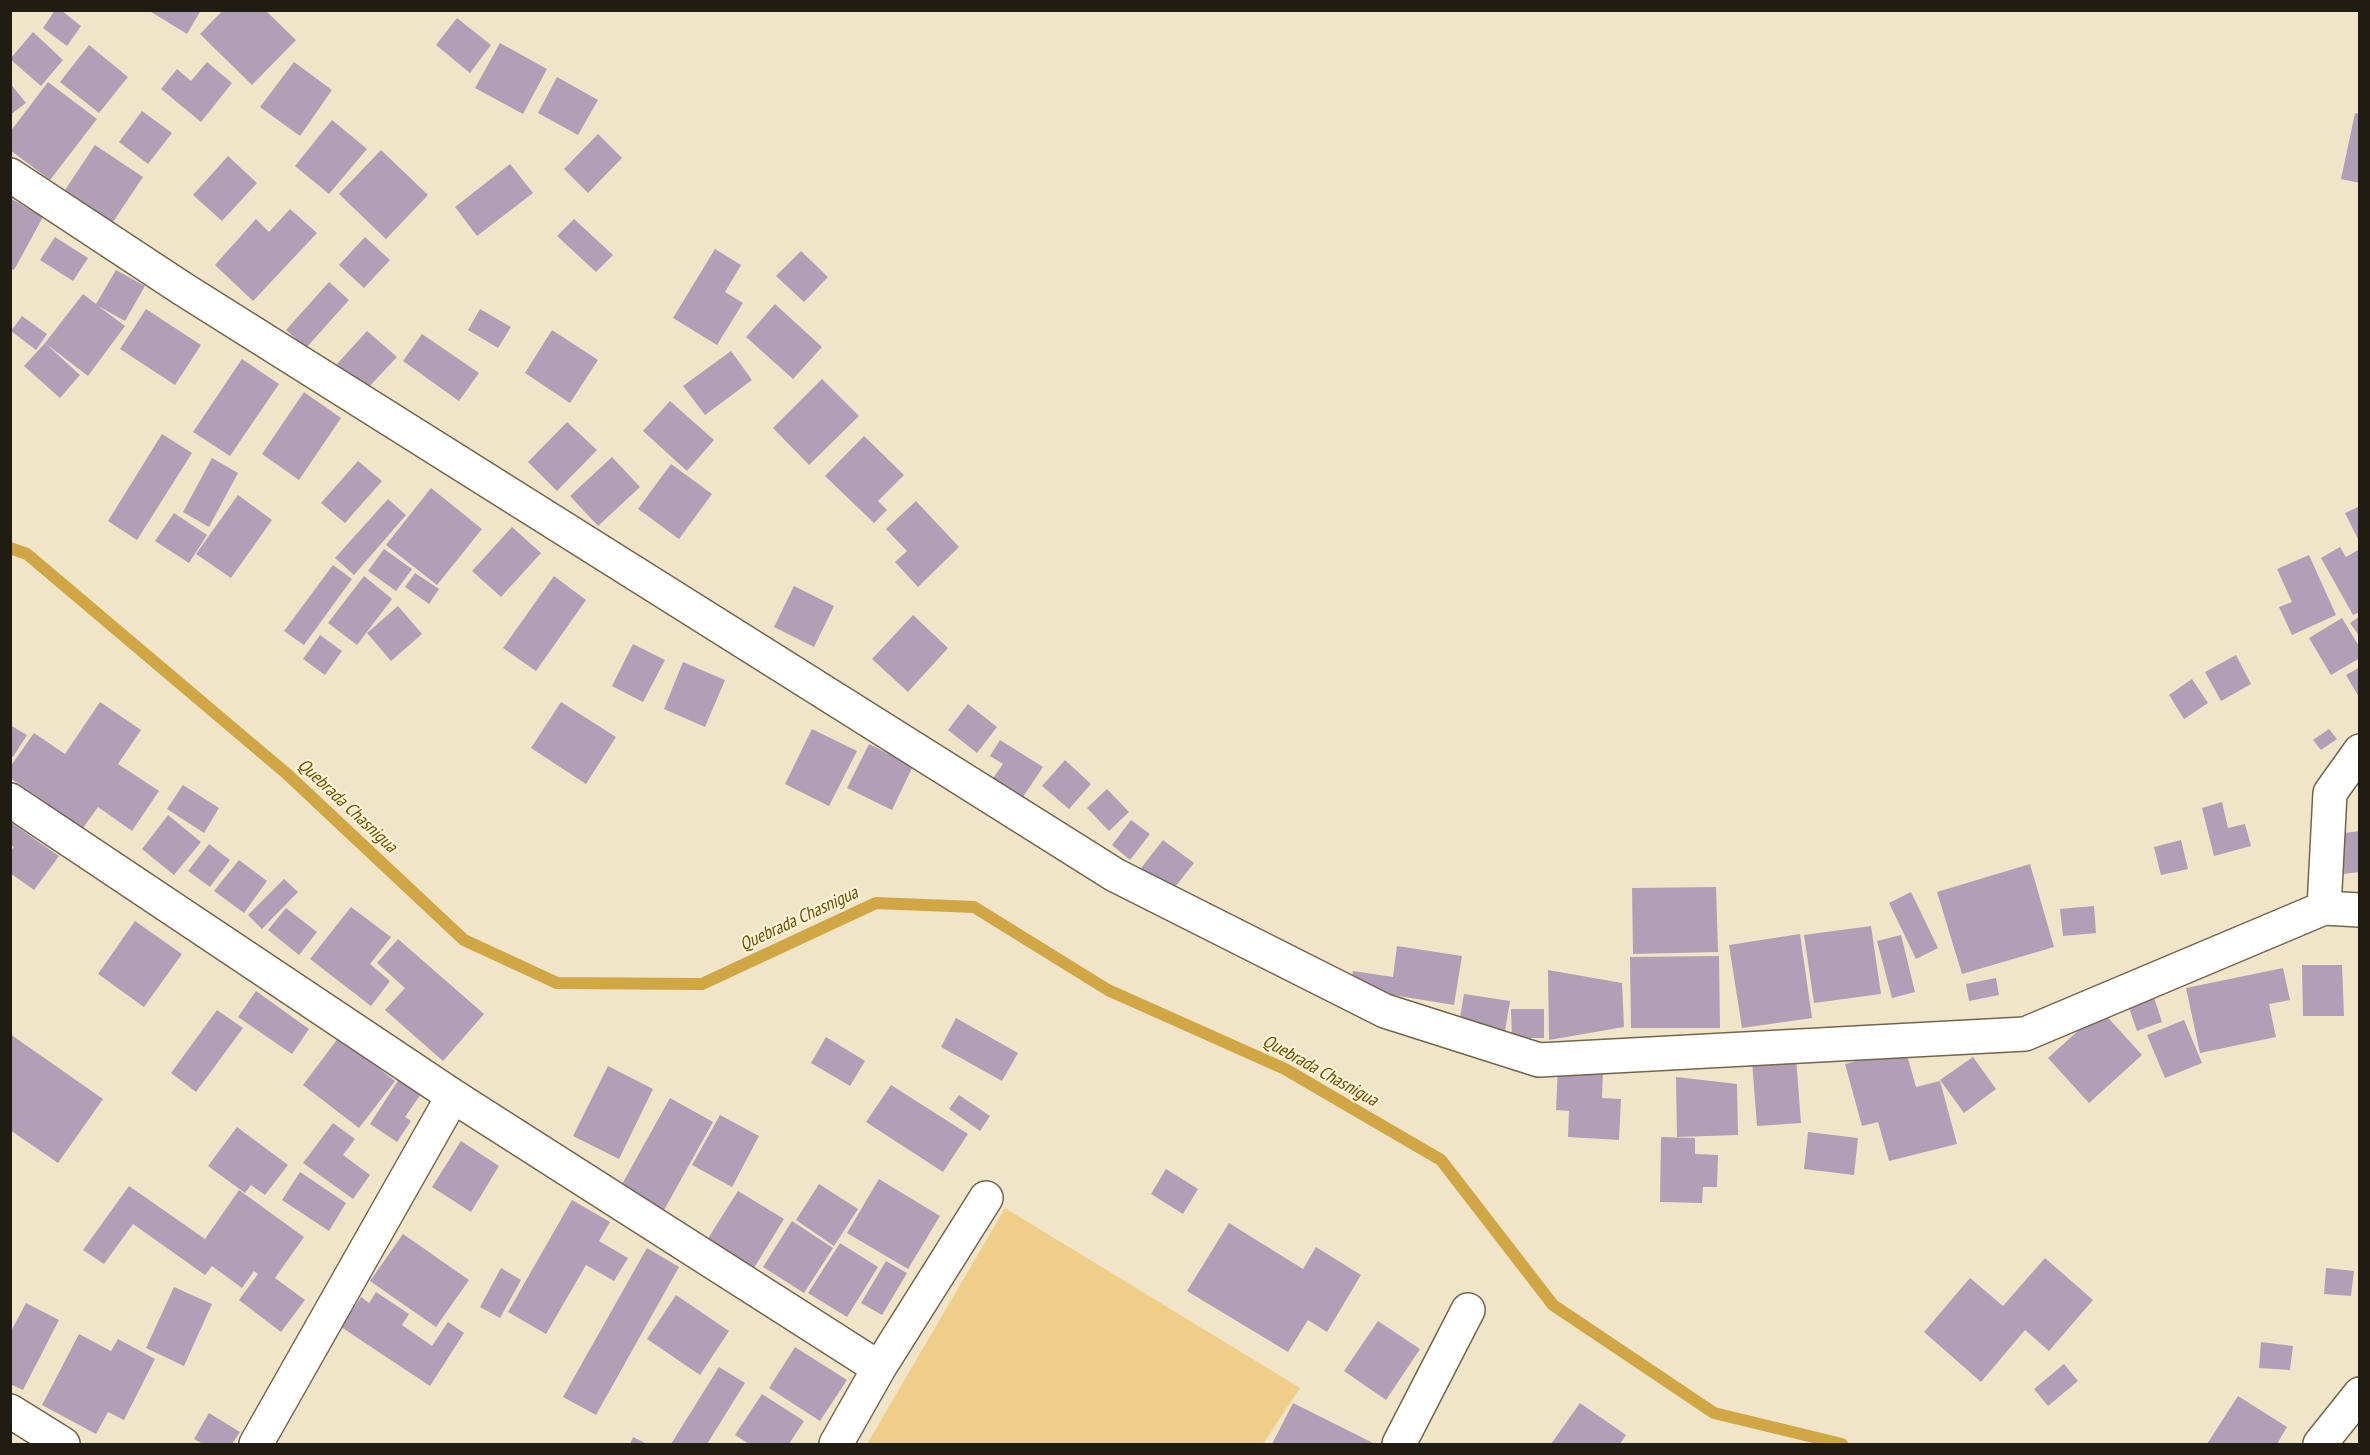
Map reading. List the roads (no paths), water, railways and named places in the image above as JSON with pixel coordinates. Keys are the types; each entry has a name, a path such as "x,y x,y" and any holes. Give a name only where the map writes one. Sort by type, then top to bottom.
{"street":[{"path":"10,175 183,289 1115,875 1385,1011 1539,1060 2025,1034 2324,908 2360,910"},
{"path":"2324,908 2330,793 2360,751"},
{"path":"10,800 453,1096 879,1368"},
{"path":"256,1444 453,1096"},
{"path":"836,1444 879,1368 986,1198"},
{"path":"1399,1444 1468,1310"},
{"path":"2320,1444 2360,1394"},
{"path":"10,1411 63,1444"}],"waterway":[{"name":"Quebrada Chasnigua","path":"10,548 27,554 287,774 464,940 557,983 702,984 876,903 974,907 1108,990 1285,1069 1441,1160 1553,1305 1714,1413 1842,1444"}]}
